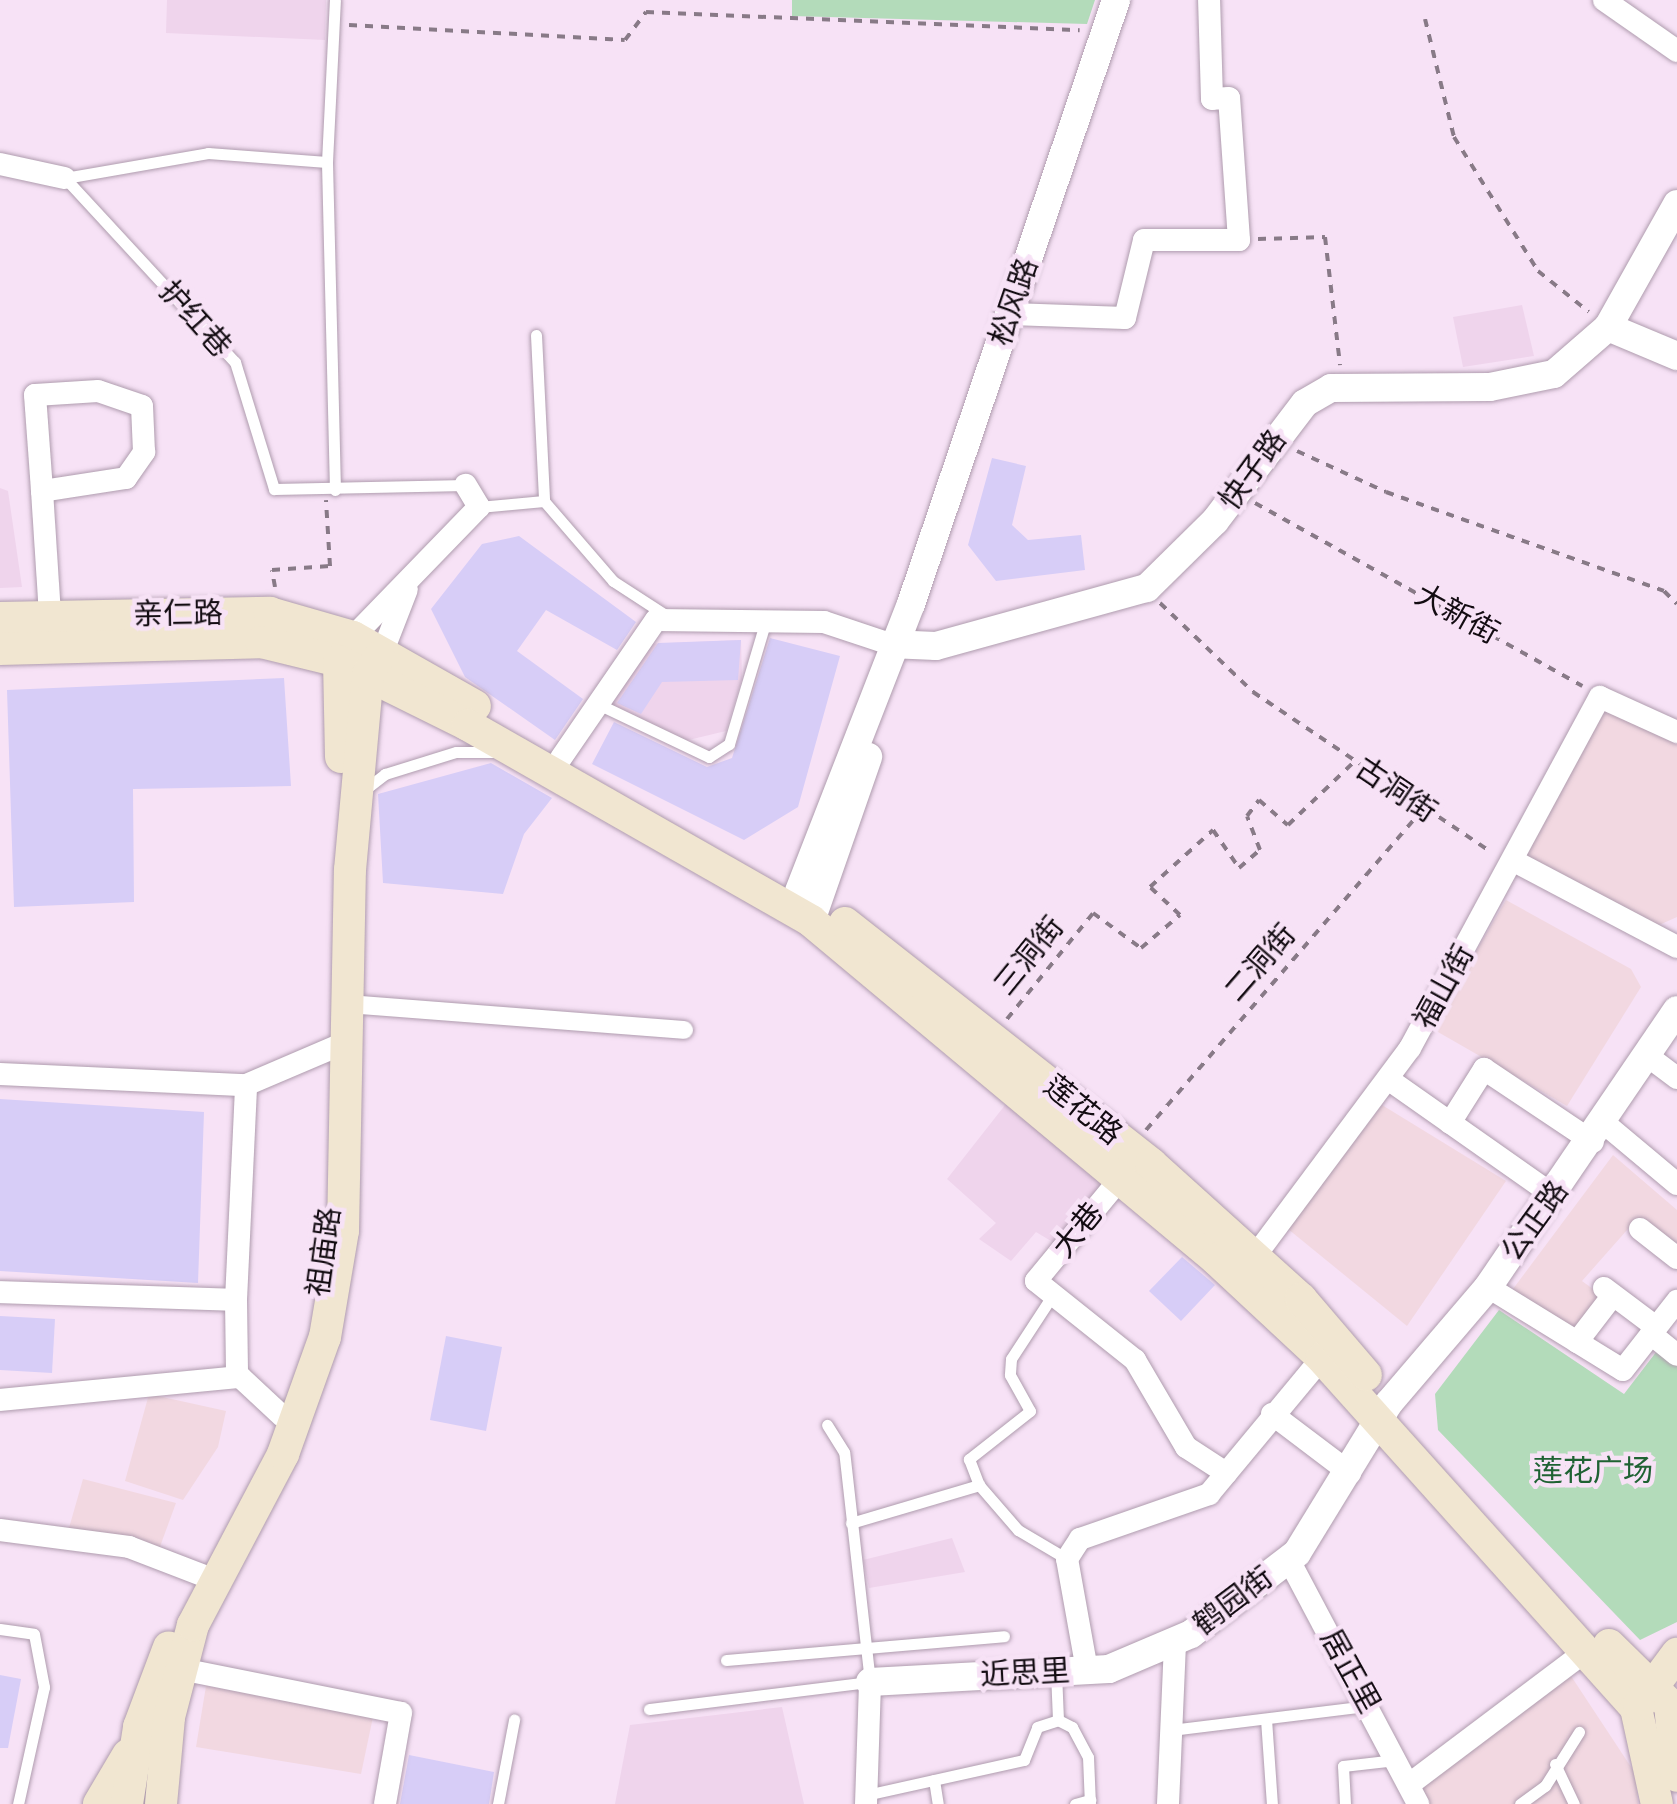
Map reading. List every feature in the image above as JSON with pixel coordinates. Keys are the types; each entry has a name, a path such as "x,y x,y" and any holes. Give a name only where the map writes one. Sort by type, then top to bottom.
{"main road":[{"name":"亲仁路","path":"0,618 280,616 361,656"},
{"name":"亲仁路","path":"0,649 260,642 361,656"},
{"name":"莲花路","path":"361,656 516,752 805,906 1126,1164 1255,1256 1586,1651 1662,1700"},
{"name":"莲花路","path":"361,656 561,758 805,906 992,1037 1322,1358 1384,1412 1662,1700"},
{"name":"祖庙路","path":"163,1788 181,1669 193,1625 283,1454 325,1337 342,1231 361,656"},
{"name":"祖庙路","path":"127,1804 139,1727 202,1576 282,1416 310,1338 331,1229 335,1046 361,656"},
{"path":"1656,1804 1662,1700 1677,1654"},
{"path":"1662,1700 1677,1776"},
{"path":"99,1804 139,1727"},
{"path":"163,1788 176,1804"}],"street":[{"name":"松风路","path":"898,647 1116,0"},
{"path":"1010,314 1126,318 1144,240 1238,240 1230,98 1212,100 1209,0"},
{"path":"1604,0 1677,51"},
{"path":"0,164 65,178"},
{"name":"快子路","path":"898,647 1147,588 1172,570 1238,492 1305,403 1342,386 1490,387 1554,374 1608,327 1677,204"},
{"path":"1608,327 1677,356"},
{"path":"42,491 126,478 144,452 142,406 98,391 35,394 50,616"},
{"path":"361,656 410,581 479,507 466,485"},
{"path":"361,656 410,581"},
{"path":"561,758 656,620 824,622 898,647 805,906"},
{"path":"1600,697 1677,732"},
{"name":"福山街","path":"1255,1256 1388,1079 1514,861 1600,697"},
{"path":"1514,861 1677,947"},
{"path":"347,1004 684,1030"},
{"name":"公正路","path":"1384,1412 1488,1286 1598,1132 1677,1011"},
{"path":"0,1074 246,1086 335,1046"},
{"path":"1649,1057 1677,1078"},
{"path":"1450,1123 1484,1069 1598,1132 1677,1184"},
{"path":"1388,1079 1553,1195"},
{"path":"246,1086 236,1300 240,1377 282,1416"},
{"name":"大巷","path":"1044,1289 1126,1164"},
{"path":"1640,1228 1677,1258"},
{"path":"1488,1286 1623,1370 1677,1301"},
{"path":"1044,1289 1136,1360 1186,1447 1226,1473"},
{"path":"1578,1342 1608,1291 1677,1355"},
{"path":"0,1292 236,1300"},
{"path":"1087,1670 1066,1559 1080,1539 1192,1506 1226,1473 1322,1358"},
{"path":"0,1400 240,1377"},
{"name":"鹤园街","path":"1168,1804 1175,1641 1289,1560 1350,1473 1384,1412"},
{"path":"1272,1414 1350,1473"},
{"path":"0,1530 129,1547 202,1576"},
{"name":"居正里","path":"1289,1560 1414,1793"},
{"name":"近思里","path":"870,1682 1087,1670 1175,1641"},
{"path":"1414,1793 1586,1651"},
{"path":"181,1669 401,1713 384,1804"},
{"path":"866,1799 870,1682"}],"lane":[{"path":"335,0 327,162 330,490 466,485"},
{"path":"65,178 208,153 327,162"},
{"name":"护红巷","path":"65,178 234,362 274,489 330,490"},
{"path":"536,335 544,501 613,581 672,619"},
{"path":"479,507 544,501"},
{"path":"598,704 708,756 729,744 766,620"},
{"path":"356,804 385,774 456,752 516,752"},
{"path":"1044,1289 1011,1359 1010,1375 1030,1411 969,1459 979,1485 1018,1530 1066,1559"},
{"path":"649,1709 870,1682 844,1452 827,1424"},
{"path":"851,1523 979,1485"},
{"path":"0,1629 34,1634 44,1686 18,1804"},
{"path":"726,1660 1004,1636"},
{"path":"1056,1672 1058,1720 1088,1757 1090,1802 1075,1804"},
{"path":"1171,1730 1369,1706"},
{"path":"1266,1719 1272,1804"},
{"path":"498,1804 514,1720"},
{"path":"866,1799 1024,1760 1037,1727 1058,1720"},
{"path":"1520,1804 1544,1786 1579,1732"},
{"path":"1346,1804 1343,1766 1397,1760"},
{"path":"1555,1764 1574,1804"},
{"path":"934,1780 938,1804"}],"path":[{"path":"334,24 624,40 646,12 1106,31"},
{"path":"1425,19 1454,136 1508,228 1538,271 1608,327"},
{"path":"1238,240 1325,237 1342,386"},
{"path":"1276,439 1386,492 1664,591 1677,604"},
{"path":"280,616 272,570 330,566 330,490"},
{"name":"大新街","path":"1238,492 1600,697"},
{"name":"古洞街","path":"1147,588 1252,692 1424,808 1514,861"},
{"name":"三洞街","path":"992,1037 1094,913 1141,948 1180,914 1150,887 1213,830 1238,868 1260,850 1247,816 1260,800 1288,824 1354,762"},
{"name":"二洞街","path":"1126,1164 1424,808"}],"shaded area":[{"path":"167,0 326,0 325,40 166,33"},
{"path":"1522,305 1534,356 1463,367 1453,317"},
{"path":"0,488 8,491 22,587 0,588"},
{"path":"741,640 742,679 726,731 680,742 607,705 648,644"},
{"path":"1603,707 1677,745 1677,917 1659,925 1523,859"},
{"path":"1506,900 1631,969 1641,987 1567,1106 1431,1028"},
{"path":"1009,1100 1109,1182 1061,1247 1036,1232 1011,1261 979,1239 996,1223 947,1179"},
{"path":"1382,1105 1506,1181 1407,1326 1288,1229"},
{"path":"1613,1155 1677,1210 1677,1251 1635,1221 1582,1281 1605,1298 1577,1334 1510,1293"},
{"path":"149,1394 226,1411 218,1447 183,1500 125,1481"},
{"path":"83,1479 176,1503 158,1552 69,1528"},
{"path":"952,1538 965,1572 869,1588 863,1560"},
{"path":"1571,1676 1635,1773 1638,1804 1425,1804 1419,1788"},
{"path":"206,1686 373,1717 361,1774 196,1747"},
{"path":"782,1707 804,1804 615,1804 630,1725"}],"green space":[{"path":"792,0 1095,0 1087,24 792,16"},
{"name":"莲花广场","path":"1499,1310 1624,1394 1660,1347 1677,1361 1677,1622 1640,1640 1438,1430 1435,1394"}],"building":[{"path":"992,458 1026,466 1012,525 1028,540 1081,535 1085,570 996,581 968,545"},
{"path":"519,536 636,622 617,650 546,610 517,651 583,699 555,740 465,677 431,609 482,544"},
{"path":"770,638 840,656 798,807 744,840 592,764 614,722 707,767 732,758"},
{"path":"741,640 738,680 662,682 641,714 617,703 658,643"},
{"path":"284,678 291,786 133,789 134,902 14,907 7,690"},
{"path":"491,763 552,798 524,834 503,894 383,883 378,794"},
{"path":"0,1099 204,1112 198,1283 0,1271"},
{"path":"1182,1257 1215,1285 1181,1321 1149,1291"},
{"path":"0,1316 55,1319 52,1373 0,1370"},
{"path":"446,1336 502,1347 486,1431 430,1420"},
{"path":"0,1675 21,1679 8,1748 0,1748"},
{"path":"409,1755 494,1772 489,1804 400,1804"}]}
